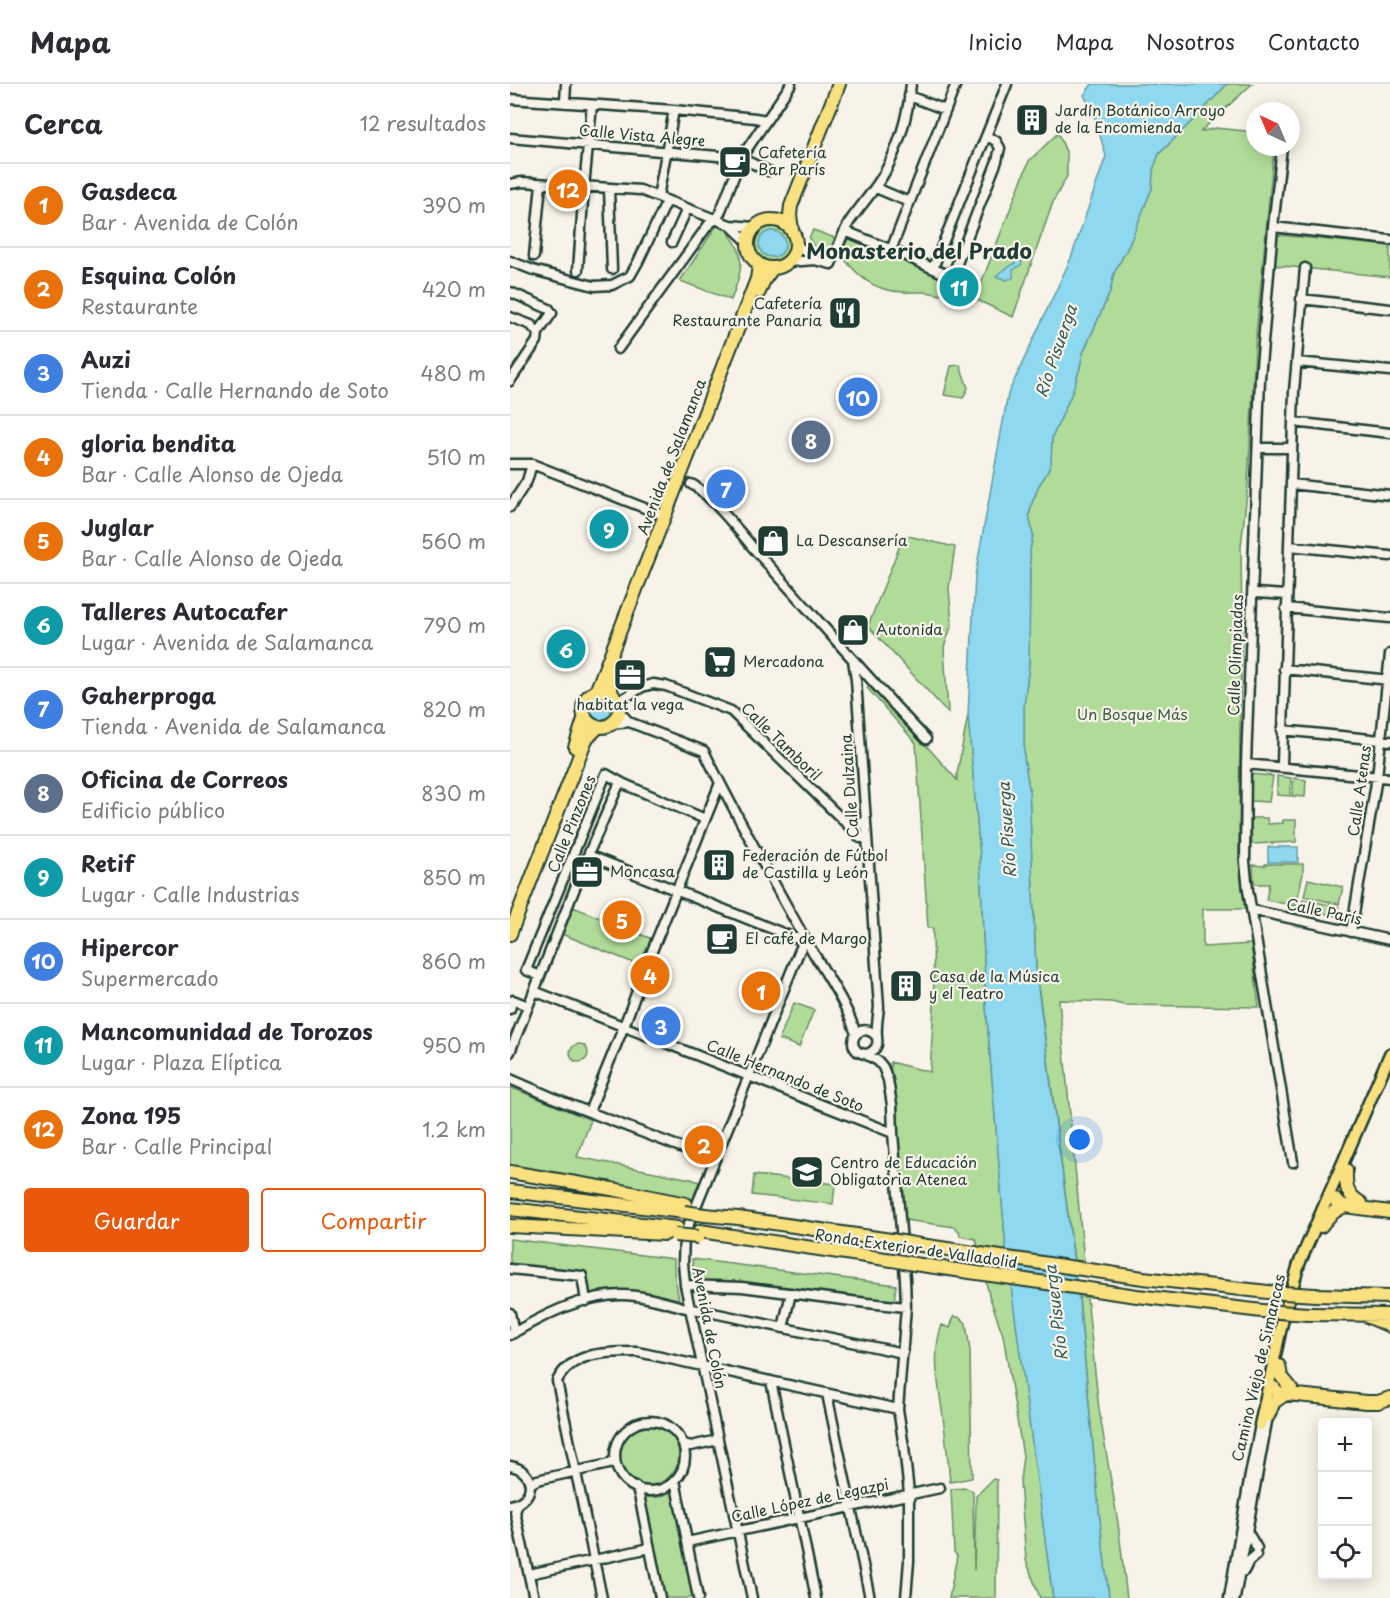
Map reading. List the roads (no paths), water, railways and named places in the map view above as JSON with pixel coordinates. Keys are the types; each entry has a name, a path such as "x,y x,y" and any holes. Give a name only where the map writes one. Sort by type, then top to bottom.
{"highway":[{"path":"773,219 785,204 832,84"},
{"path":"792,230 782,222 773,219 760,222 754,227 747,241 752,259 766,267 782,267 794,254 796,243 792,230 791,206 839,84"},
{"path":"831,105 847,84"},
{"name":"Avenida de Salamanca","path":"596,692 757,279 766,267"},
{"name":"Avenida de Salamanca","path":"616,703 610,682 612,670 764,280 766,267"},
{"path":"510,916 585,716 586,699 602,691 616,703 617,718 586,739 510,934"},
{"path":"585,716 591,724 604,725"},
{"path":"1346,1170 1346,1187 1351,1197 1361,1203"},
{"path":"510,1172 612,1189 685,1208"},
{"name":"Ronda Exterior de Valladolid","path":"510,1191 685,1208 738,1218 1200,1285 1268,1292 1390,1297"},
{"path":"1334,1199 1390,1210"},
{"path":"1334,1199 1345,1206 1390,1210"},
{"path":"1321,1226 1328,1216 1345,1206"},
{"name":"Ronda Exterior de Valladolid","path":"510,1209 676,1232 722,1235 1129,1295 1262,1311 1390,1315"},
{"path":"510,1226 676,1232"},
{"path":"1365,1315 1390,1326"},
{"path":"1279,1366 1281,1376 1289,1390"},
{"path":"1274,1388 1278,1393 1289,1390 1368,1398 1390,1393"},
{"path":"1264,1420 1274,1402 1289,1390 1365,1402 1378,1402 1390,1398"}],"main road":[{"name":"Camino Viejo de Simancas","path":"1264,1420 1302,1273 1388,1066 1390,1054"},
{"name":"Camino Viejo de Simancas","path":"1264,1420 1282,1323 1299,1264 1367,1107 1388,1066"},
{"path":"1306,1246 1329,1203 1334,1199 1333,1193 1364,1121 1367,1107"},
{"path":"1274,1388 1271,1385 1293,1283"}],"street":[{"path":"565,103 566,84"},
{"path":"618,349 709,224 720,213 741,158 791,84"},
{"path":"789,262 815,260 831,264 845,231 886,170 897,144 910,84"},
{"path":"891,250 956,84"},
{"path":"933,268 1007,84"},
{"path":"909,96 946,110"},
{"path":"510,99 674,110 766,120"},
{"path":"578,270 592,105"},
{"path":"658,197 674,110"},
{"path":"845,231 945,274 954,271 1000,148 996,141 986,136"},
{"name":"Calle Vista Alegre","path":"510,138 741,158 768,171"},
{"name":"Calle Olimpiadas","path":"1281,156 1260,378 1246,764 1245,862 1293,1161"},
{"path":"510,184 522,182 640,190 730,225 754,227"},
{"path":"534,256 541,184"},
{"path":"876,188 909,202"},
{"path":"609,189 612,270"},
{"path":"510,261 532,270 594,286 612,285 630,276 639,262 667,201"},
{"path":"672,242 687,209"},
{"path":"730,225 747,241"},
{"path":"1273,227 1390,240"},
{"path":"796,243 815,260"},
{"path":"1282,763 1294,392 1305,268"},
{"path":"510,292 552,311 538,333 537,341 510,381"},
{"path":"1301,299 1390,309"},
{"path":"510,317 531,325 538,333"},
{"path":"1297,362 1390,371"},
{"path":"1293,422 1390,433"},
{"path":"1261,448 1292,448"},
{"path":"510,464 532,464 660,514"},
{"path":"510,507 527,481 532,464"},
{"path":"691,484 705,494 926,739"},
{"path":"1291,484 1390,495"},
{"path":"1289,546 1390,556"},
{"path":"1256,593 1287,595"},
{"path":"1286,608 1390,618"},
{"name":"Calle Atenas","path":"1351,932 1377,777 1386,740 1390,654"},
{"name":"Calle Dulzaina","path":"853,660 879,1007 877,1037"},
{"path":"1284,669 1389,680"},
{"name":"Calle Tamboril","path":"616,703 642,687 653,684 666,686 731,711 860,838 867,838"},
{"path":"616,703 629,722"},
{"path":"604,725 629,722 704,751 851,1020 862,1031 872,1032 877,1037 877,1045 873,1052 865,1054"},
{"path":"1282,730 1386,740"},
{"path":"1246,764 1390,778"},
{"name":"Calle Pinzones","path":"540,976 526,970 606,774 705,819"},
{"path":"510,1052 588,855 620,782"},
{"path":"589,1112 720,783"},
{"path":"850,827 865,822"},
{"path":"588,855 795,938 805,939"},
{"name":"Calle París","path":"1252,910 1390,940"},
{"name":"Avenida de Colón","path":"752,1598 685,1285 684,1236 805,939"},
{"name":"Calle Hernando de Soto","path":"534,991 892,1133"},
{"path":"510,1009 513,1000 528,1006"},
{"path":"878,1019 853,1041 855,1048 878,1061 883,1067 888,1080 892,1105 892,1133 906,1306 898,1409 909,1493 909,1561 906,1598"},
{"path":"875,1049 878,1061"},
{"path":"510,1079 714,1160"},
{"path":"510,1269 582,1276 586,1301"},
{"path":"685,1285 742,1287 906,1306"},
{"path":"783,1328 791,1293"},
{"path":"510,1313 512,1334 554,1311 586,1301 616,1296 636,1296 903,1353"},
{"path":"602,1598 557,1381 562,1371 580,1360 601,1353 638,1352 898,1409"},
{"path":"771,1380 816,1598"},
{"path":"827,1394 870,1598"},
{"name":"Camino Viejo de Simancas","path":"1233,1598 1247,1491 1264,1420"},
{"name":"Camino Viejo de Simancas","path":"1244,1549 1264,1420"},
{"path":"648,1421 660,1422 671,1428 686,1447 681,1473 667,1486 657,1489 639,1490 628,1483 614,1463 619,1440 626,1430 648,1421"},
{"path":"686,1447 718,1440"},
{"path":"532,1480 614,1463"},
{"path":"510,1465 523,1470 532,1480"},
{"path":"532,1480 525,1499 513,1507 534,1598"},
{"path":"675,1480 698,1598"},
{"name":"Calle López de Legazpi","path":"687,1542 940,1488"},
{"path":"639,1490 660,1598"},
{"path":"1233,1598 1240,1554 1244,1549 1242,1542 1247,1511 1247,1491"},
{"path":"1233,1598 1245,1566 1257,1551 1247,1531"},
{"path":"529,1574 650,1548"}],"water":[{"name":"Río Pisuerga","path":"1092,84 1227,84 1159,154 1153,170 1152,188 1129,245 1114,273 1110,292 1083,353 1071,395 1052,438 1051,463 1039,485 1029,515 1033,535 1030,550 1029,664 1024,705 1024,758 1029,788 1036,972 1079,1301 1109,1598 1053,1598 1006,1249 986,1006 980,856 968,716 975,576 1008,394 1071,258 1106,156 1094,115 1084,95"},
{"path":"772,231 781,235 785,244 781,253 772,257 763,253 759,244 763,235"},
{"path":"1016,254 1019,255 1022,264 1013,270 1013,278 1006,280 996,277 1015,263"},
{"path":"602,697 607,698 613,704 613,714 607,720 602,721 597,720 591,714 590,709 591,704 597,698"},
{"path":"1268,847 1298,847 1298,862 1268,862"}],"place":[{"name":"Jardín Botánico Arroyo de la Encomienda","path":"1032,120"},
{"name":"Cafetería Bar París","path":"735,162"},
{"name":"Zona 195","path":"568,189"},
{"name":"Mancomunidad de Torozos","path":"959,287"},
{"name":"Cafetería Restaurante Panaria","path":"845,313"},
{"name":"Hipercor","path":"858,397"},
{"name":"Oficina de Correos","path":"811,440"},
{"name":"Gaherproga","path":"726,489"},
{"name":"Retif","path":"609,529"},
{"name":"La Descansería","path":"773,541"},
{"name":"Autonida","path":"853,630"},
{"name":"Talleres Autocafer","path":"566,649"},
{"name":"Mercadona","path":"720,662"},
{"name":"habitat la vega","path":"630,675"},
{"name":"Federación de Fútbol de Castilla y León","path":"719,865"},
{"name":"Moncasa","path":"587,872"},
{"name":"Juglar","path":"622,920"},
{"name":"El café de Margo","path":"722,939"},
{"name":"gloria bendita","path":"650,975"},
{"name":"Casa de la Música y el Teatro","path":"906,986"},
{"name":"Gasdeca","path":"761,991"},
{"name":"Auzi","path":"661,1026"},
{"name":"Esquina Colón","path":"704,1145"},
{"name":"Centro de Educación Obligatoria Atenea","path":"807,1172"}],"district":[{"name":"Monasterio del Prado","path":"919,252"}],"park label":[{"name":"Un Bosque Más","path":"1132,715"}]}
